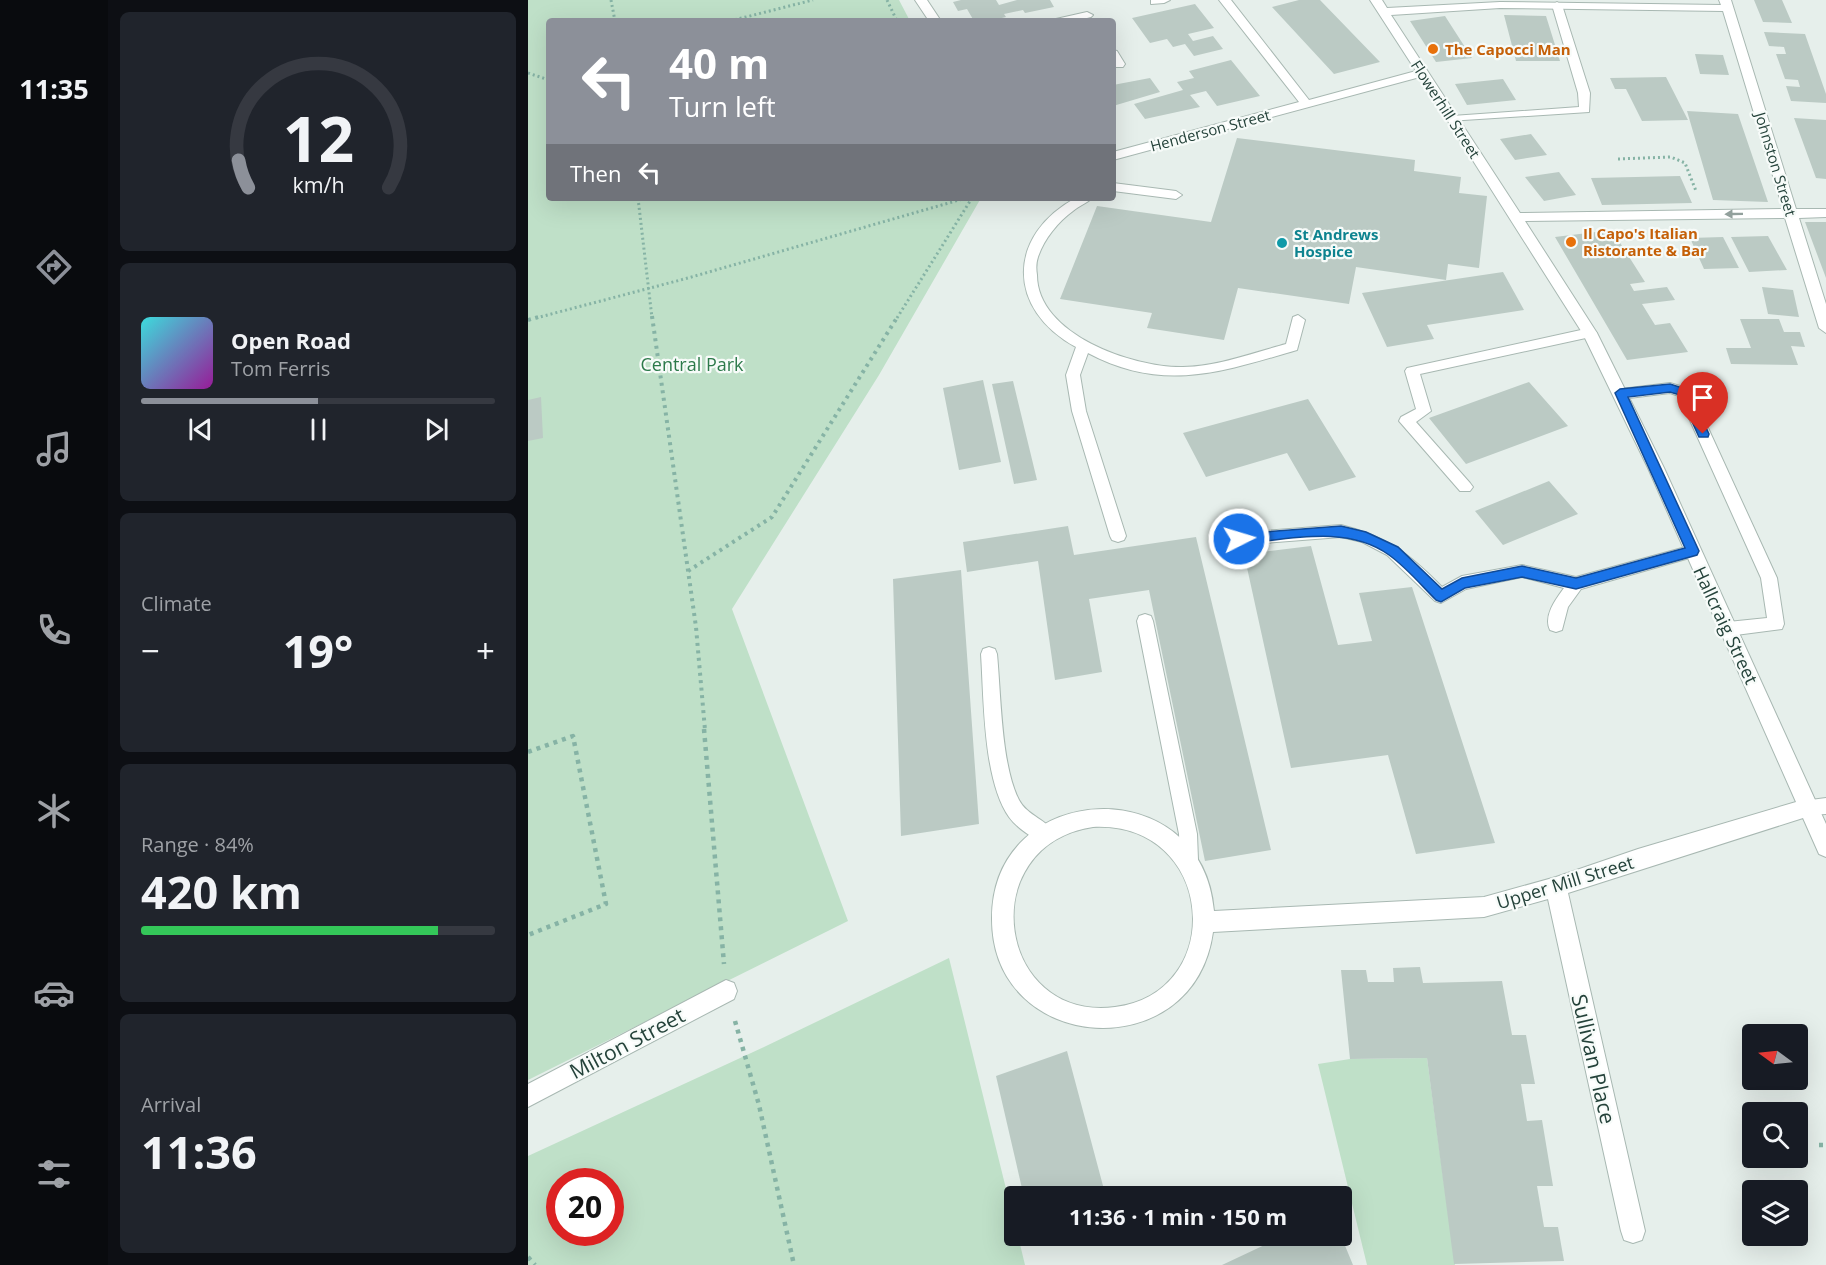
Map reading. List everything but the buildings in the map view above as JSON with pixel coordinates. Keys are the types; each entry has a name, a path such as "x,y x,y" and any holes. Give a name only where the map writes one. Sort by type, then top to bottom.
{"street":[{"path":"921,0 933,18"},
{"path":"1086,0 1092,10 1089,18"},
{"path":"1225,0 1307,105"},
{"name":"Flowerhill Street","path":"1376,0 1517,217"},
{"path":"1384,12 1500,5 1726,4"},
{"name":"Johnston Street","path":"1726,4 1826,328"},
{"name":"Henderson Street","path":"1116,155 1422,74"},
{"path":"1517,217 1826,213"},
{"name":"Hallcraig Street","path":"1517,217 1590,333 1620,393 1728,629 1818,806 1826,847"},
{"name":"Upper Mill Street","path":"1205,922 1484,907 1818,806"},
{"path":"1108,817 1129,820 1139,822 1167,837 1189,860 1202,889 1205,922 1197,954 1178,984 1150,1006 1115,1017 1080,1017 1047,1005 1021,981 1005,952 1000,919 1006,887 1023,858 1046,835 1076,822 1108,817"},
{"name":"Sullivan Place","path":"1556,887 1633,1231"},
{"name":"Milton Street","path":"528,1096 726,991"}],"lane":[{"path":"1452,119 1586,110 1584,93 1557,5"},
{"path":"1116,187 1176,195"},
{"path":"1081,201 1060,215 1043,233 1030,261 1031,291 1053,325 1083,346 1131,365 1169,372 1203,370 1292,347 1298,320"},
{"path":"1465,487 1406,421 1424,411 1412,371 1590,333"},
{"path":"1083,346 1073,375 1079,411 1118,536"},
{"path":"1620,393 1670,388 1685,393 1769,578 1776,624 1728,629"},
{"path":"1239,539 1341,531 1366,537 1393,551 1441,596 1462,583 1522,571 1576,584 1693,551"},
{"path":"1556,625 1560,605 1576,584"},
{"path":"1145,621 1188,834 1189,860"},
{"path":"988,654 1001,769 1011,805 1022,819 1046,835"}],"path":[{"path":"611,0 614,18"},
{"path":"742,18 813,0"},
{"path":"887,0 896,18"},
{"path":"528,73 546,79"},
{"path":"1618,159 1671,157 1685,163 1706,214"},
{"path":"638,201 648,289 696,627 726,991 759,1105 794,1265"},
{"path":"528,320 648,289 956,201"},
{"path":"688,571 772,517 970,201"},
{"path":"528,752 573,736 606,904 528,935"},
{"path":"528,1257 536,1265"}],"green space":[{"name":"Central Park","path":"528,0 899,0 908,18 546,18 546,201 979,201 879,375 732,609 848,921 528,1080"},
{"path":"949,958 1005,1186 1004,1246 1020,1246 1025,1265 528,1265 528,1156 764,1047"},
{"path":"1427,1058 1455,1265 1367,1265 1352,1203 1352,1186 1348,1186 1318,1064 1350,1059"}],"place":[{"name":"The Capocci Man","path":"1433,49"},
{"name":"Il Capo's Italian Ristorante & Bar","path":"1571,242"},
{"name":"St Andrews Hospice","path":"1282,243"}],"route":[{"path":"1239,539 1341,531 1366,537 1393,551 1441,596 1462,583 1522,571 1576,584 1693,551 1620,393 1670,388 1685,393 1703,434"}]}
